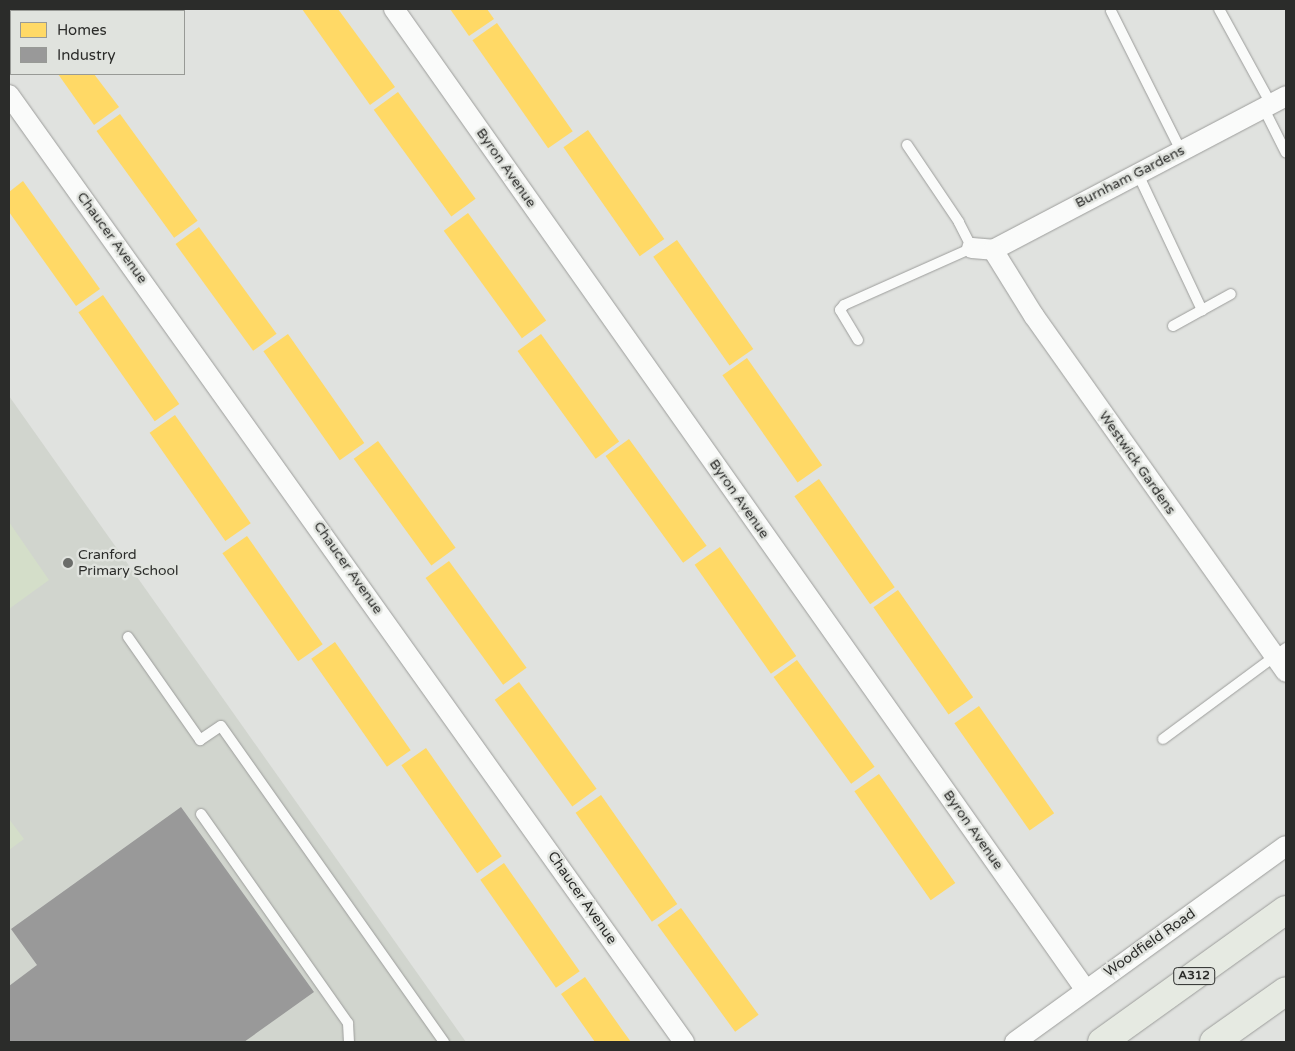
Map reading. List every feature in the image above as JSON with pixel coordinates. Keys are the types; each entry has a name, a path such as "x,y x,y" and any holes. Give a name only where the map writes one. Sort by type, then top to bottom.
{"highway":[{"name":"A312","path":"1102,1042 1286,910"},
{"path":"1214,1042 1286,991"}],"street":[{"name":"Byron Avenue","path":"394,9 1085,989"},
{"name":"Chaucer Avenue","path":"9,95 684,1042"},
{"name":"Burnham Gardens","path":"993,250 1136,172 1181,151 1273,102"},
{"path":"972,248 993,250"},
{"name":"Westwick Gardens","path":"993,250 1034,316 1282,659"},
{"name":"Woodfield Road","path":"1015,1042 1085,989 1286,846"}],"lane":[{"path":"1219,9 1273,102 1286,153"},
{"path":"1111,11 1181,151"},
{"path":"858,340 840,310 844,305 972,248 959,222 907,145"},
{"path":"1136,172 1202,310"},
{"path":"1173,326 1231,294"},
{"path":"128,637 200,740 221,726 444,1042"},
{"path":"1163,739 1282,659"},
{"path":"201,814 348,1023 349,1042"}],"shaded area":[{"path":"9,396 246,731 466,1042 9,1042"}],"green space":[{"path":"9,522 49,580 9,609"},
{"path":"9,819 24,839 9,850"}],"building: Homes":[{"path":"302,9 338,9 395,87 370,105"},
{"path":"450,9 487,9 494,19 469,36"},
{"path":"497,23 573,131 548,148 472,40"},
{"path":"59,75 95,75 119,107 94,125"},
{"path":"398,92 476,199 451,216 374,110"},
{"path":"120,114 198,221 174,238 97,131"},
{"path":"588,130 664,239 640,256 563,147"},
{"path":"23,181 100,289 76,306 9,212 9,192"},
{"path":"468,213 546,321 522,338 444,231"},
{"path":"199,227 277,334 253,351 176,244"},
{"path":"677,240 753,349 730,366 653,257"},
{"path":"103,295 179,404 155,421 78,312"},
{"path":"288,334 364,443 340,460 263,351"},
{"path":"541,334 619,442 596,459 518,351"},
{"path":"747,358 822,465 798,483 722,375"},
{"path":"175,415 251,523 225,541 150,433"},
{"path":"629,439 707,546 683,563 606,456"},
{"path":"378,441 456,548 431,565 354,459"},
{"path":"819,479 895,587 870,604 794,496"},
{"path":"247,536 323,644 298,661 222,553"},
{"path":"720,547 796,656 771,674 695,565"},
{"path":"449,561 527,668 503,685 426,578"},
{"path":"898,590 973,697 949,715 873,607"},
{"path":"335,642 411,750 387,767 311,659"},
{"path":"797,660 875,767 851,784 774,677"},
{"path":"519,682 597,789 572,806 495,700"},
{"path":"979,706 1054,813 1030,831 954,723"},
{"path":"426,748 502,856 477,873 401,765"},
{"path":"879,774 955,883 931,900 854,791"},
{"path":"601,795 677,904 652,922 576,813"},
{"path":"504,863 580,971 556,988 480,880"},
{"path":"681,908 759,1015 735,1032 658,925"},
{"path":"585,977 631,1042 595,1042 561,994"}],"building: Industry":[{"path":"181,807 314,992 244,1042 9,1042 9,986 37,965 11,929"}],"place":[{"name":"Cranford Primary School","path":"68,563"}]}
